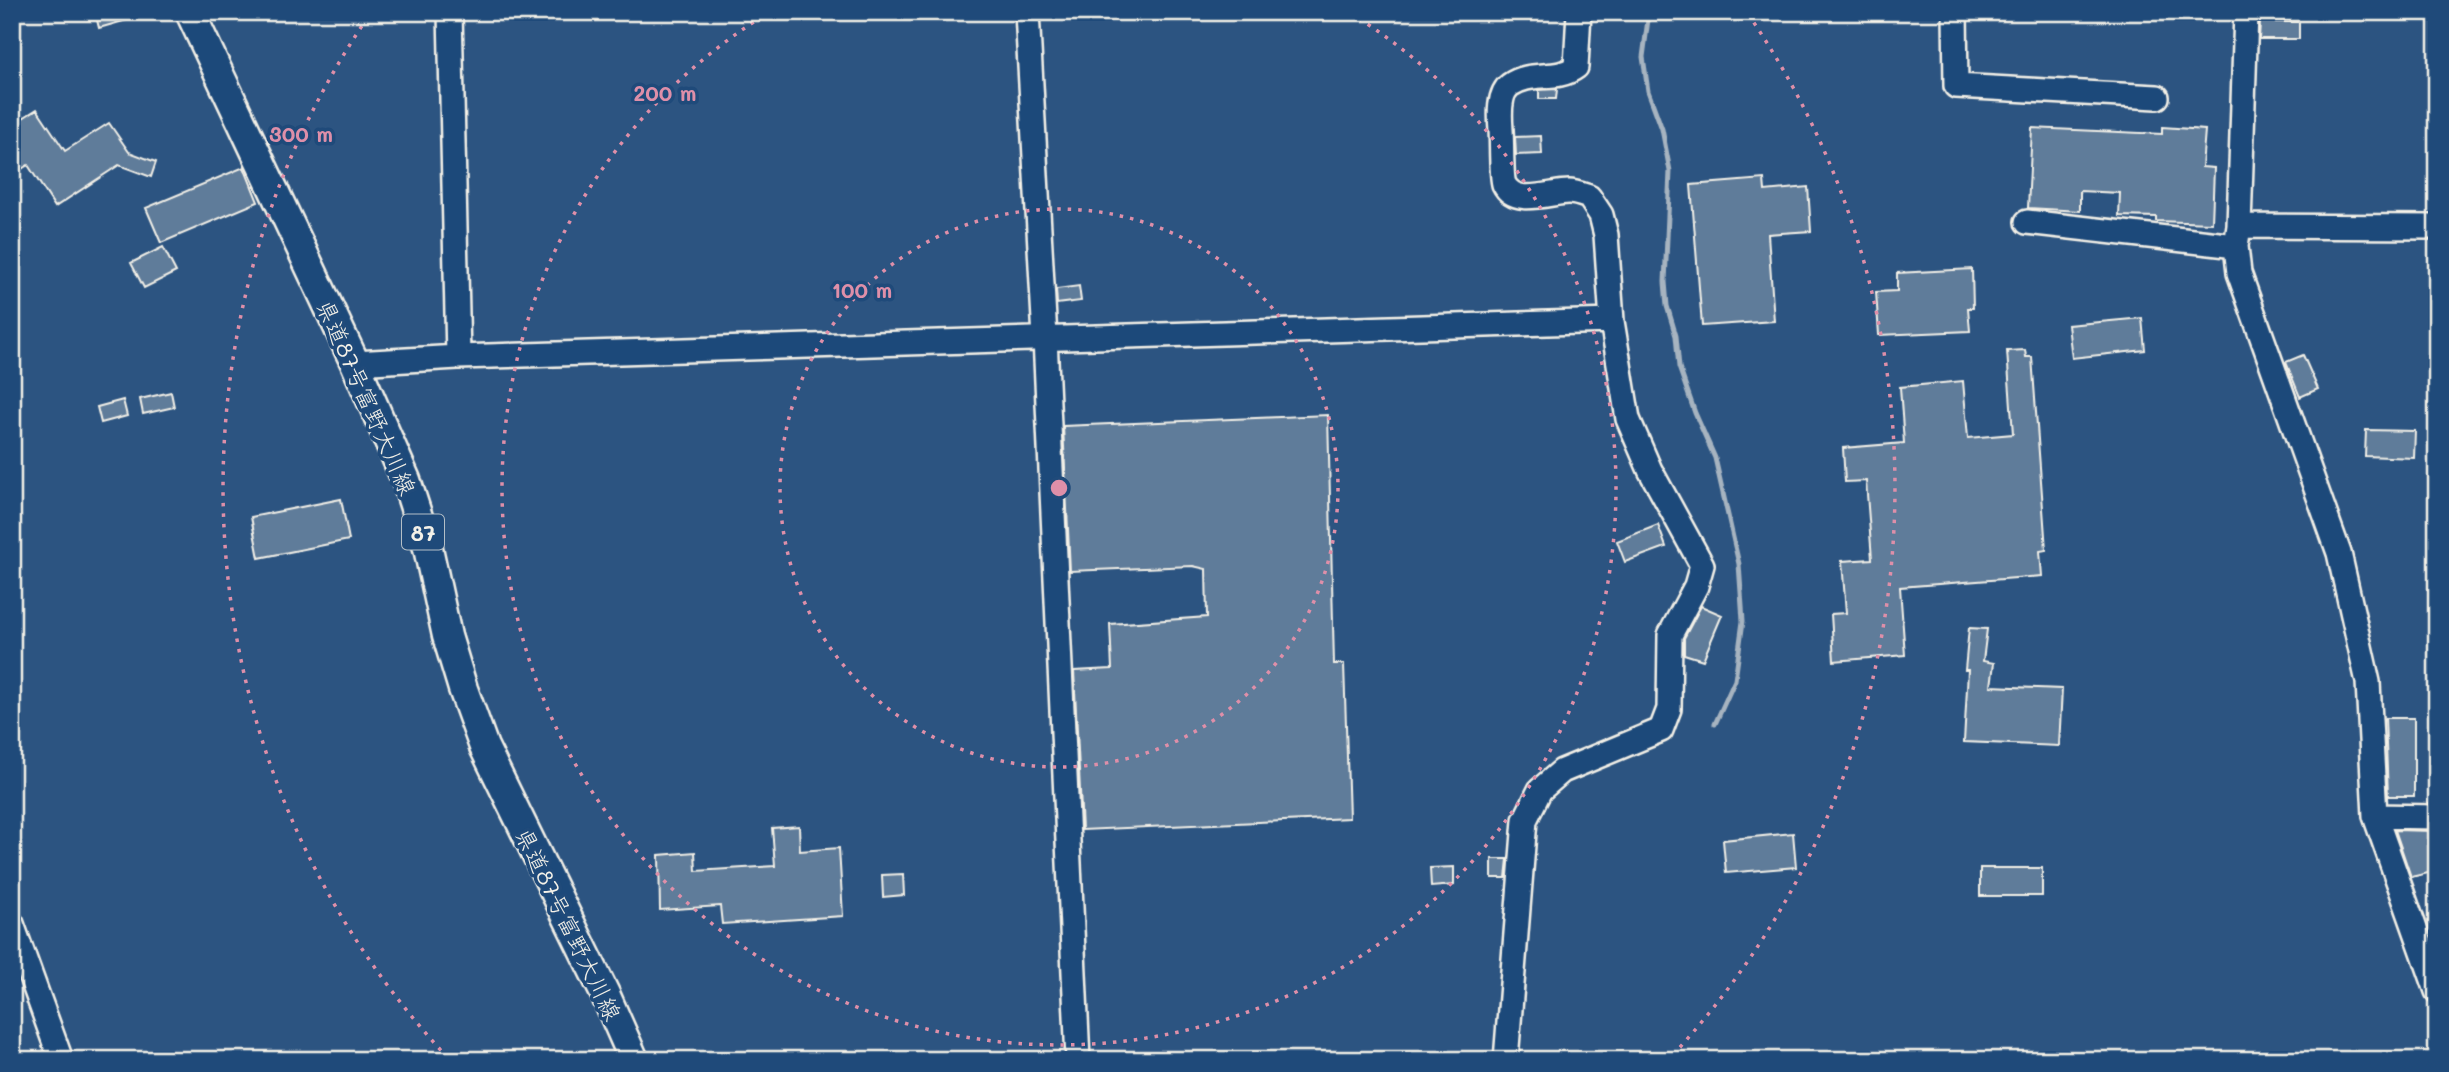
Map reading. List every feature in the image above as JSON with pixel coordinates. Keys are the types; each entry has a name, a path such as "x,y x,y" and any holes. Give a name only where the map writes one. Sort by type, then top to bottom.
{"main road":[{"name":"県道87号富野大川線","path":"190,12 355,363 406,480 428,548 447,636 484,747 605,994 634,1060"}],"street":[{"path":"450,12 458,357"},
{"path":"1027,12 1045,338 1078,1060"},
{"path":"1506,1060 1525,820 1540,790 1562,771 1661,730 1669,709 1670,635 1696,586 1702,565 1650,470 1628,419 1612,321 1606,235 1601,215 1589,197 1571,192 1530,197 1513,193 1504,183 1500,114 1502,96 1510,85 1535,76 1565,75 1576,67 1579,12"},
{"path":"1955,12 1956,86 2157,97"},
{"path":"2246,12 2239,273 2339,553 2368,682 2375,816 2437,991"},
{"path":"2027,222 2238,236 2437,227"},
{"path":"355,363 458,357 1612,321"},
{"path":"2375,816 2437,817"},
{"path":"12,924 61,1060"}],"building":[{"path":"95,12 141,12 141,16 99,28"},
{"path":"2260,22 2299,22 2299,39 2259,39"},
{"path":"1557,89 1556,99 1539,99 1539,90"},
{"path":"37,109 65,151 109,123 129,152 156,162 151,177 119,165 55,207 28,165 12,175 12,125"},
{"path":"2162,127 2205,130 2202,167 2214,168 2212,223 2156,221 2156,217 2119,216 2120,193 2080,191 2080,211 2028,208 2032,128 2162,134"},
{"path":"1541,136 1542,154 1516,155 1515,137"},
{"path":"244,167 258,202 161,243 146,208"},
{"path":"1764,179 1765,191 1808,187 1811,231 1768,234 1774,321 1702,326 1691,185"},
{"path":"163,247 176,272 144,288 131,263"},
{"path":"1972,269 1973,308 1968,308 1970,331 1879,335 1876,292 1897,291 1897,273"},
{"path":"1079,286 1081,301 1057,304 1056,289"},
{"path":"2142,318 2145,350 2072,358 2068,325"},
{"path":"2025,350 2026,357 2032,357 2046,550 2040,551 2042,576 1900,587 1905,655 1834,661 1831,614 1846,613 1842,561 1872,559 1866,481 1845,482 1843,448 1904,443 1900,387 1963,381 1968,438 2013,434 2007,351"},
{"path":"2303,355 2318,389 2300,397 2286,362"},
{"path":"171,392 174,407 143,414 140,399"},
{"path":"123,400 127,416 101,423 97,407"},
{"path":"1328,415 1334,664 1344,664 1349,818 1082,830 1074,671 1112,669 1110,624 1207,617 1206,569 1193,566 1070,571 1063,426"},
{"path":"2366,430 2415,431 2414,458 2365,456"},
{"path":"341,499 349,540 259,558 251,517"},
{"path":"1658,525 1666,547 1625,562 1617,541"},
{"path":"1701,606 1722,615 1703,660 1684,654 1684,638"},
{"path":"1969,628 1987,629 1983,661 1994,663 1991,686 2062,689 2059,746 1964,742 1968,670 1965,670"},
{"path":"2385,718 2414,718 2414,796 2388,796"},
{"path":"799,826 800,851 839,848 843,916 722,924 720,906 660,910 659,855 695,852 696,871 775,866 772,828"},
{"path":"2395,830 2432,831 2437,853 2437,871 2411,877"},
{"path":"1793,833 1796,867 1726,873 1723,840"},
{"path":"1492,859 1508,859 1506,878 1492,878"},
{"path":"1454,867 1454,885 1431,887 1430,868"},
{"path":"1980,868 2042,868 2042,896 1980,896"},
{"path":"903,874 904,895 883,897 882,875"}],"waterway":[{"path":"1649,12 1643,57 1648,91 1662,129 1670,171 1665,282 1667,306 1676,336 1679,367 1715,458 1739,564 1743,621 1735,680 1715,724"}]}
